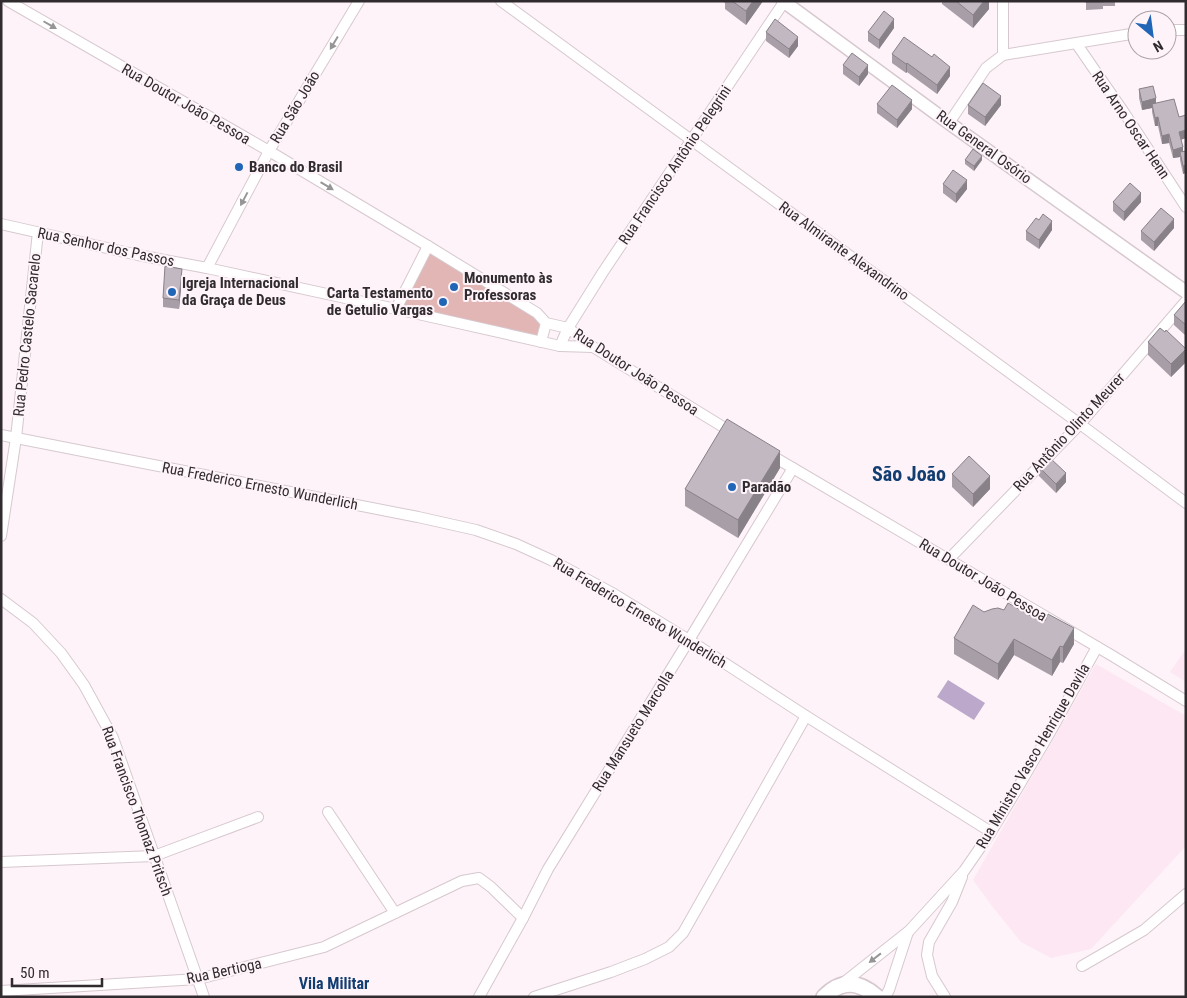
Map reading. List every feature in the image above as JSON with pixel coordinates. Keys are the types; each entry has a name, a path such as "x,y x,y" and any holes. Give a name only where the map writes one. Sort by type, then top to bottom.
{"main road":[{"path":"824,997 831,990 841,985 854,984 866,988 877,997"}],"street":[{"name":"Rua Doutor João Pessoa","path":"8,1 269,151 428,246 537,314 546,323 568,328 592,347 742,438"},
{"name":"Rua São João","path":"207,268 269,151 359,1"},
{"name":"Rua Almirante Alexandrino","path":"501,1 1186,503"},
{"path":"1003,1 1003,55"},
{"name":"Rua Francisco Antônio Pelegrini","path":"560,346 568,328 603,272 783,2"},
{"name":"Rua General Osório","path":"783,2 1186,292"},
{"path":"949,123 986,68 1003,55 1127,35"},
{"name":"Rua Arno Oscar Henn","path":"1076,43 1186,207"},
{"name":"Rua Senhor dos Passos","path":"1,224 560,346 592,347"},
{"name":"Rua Pedro Castelo Sacarelo","path":"1,536 16,438 38,232"},
{"path":"396,309 428,246"},
{"name":"Rua Antônio Olinto Meurer","path":"949,559 1080,424 1186,301"},
{"path":"541,342 546,323"},
{"name":"Rua Pedro Castelo Sacarelo","path":"2,435 16,438"},
{"name":"Rua Frederico Ernesto Wunderlich","path":"16,438 418,517 476,530 516,544 551,560 614,594 991,832"},
{"name":"Rua Doutor João Pessoa","path":"759,448 1186,701"},
{"name":"Rua Mansueto Marcolla","path":"479,997 548,869 793,468"},
{"name":"Rua Francisco Thomaz Pritsch","path":"1,598 33,623 61,653 84,685 113,738 204,997"},
{"name":"Rua Ministro Vasco Henrique Davila","path":"841,985 909,931 964,871 991,832 1053,727 1096,647"},
{"path":"534,997 645,959 669,947 683,933 806,716"},
{"path":"328,812 396,913"},
{"path":"3,860 154,856 258,817"},
{"path":"944,997 932,976 927,955 929,942 952,902 964,871"},
{"name":"Rua Bertioga","path":"1,991 198,979 324,947 462,881 479,878 491,886 523,918"},
{"path":"1082,966 1144,930 1186,894"},
{"name":"Rua Ministro Vasco Henrique Davila","path":"885,997 892,984 909,931"}],"shaded area":[{"path":"429,247 546,323 541,341 397,308"},
{"path":"1186,649 1186,682 1170,672"},
{"path":"1096,664 1186,716 1186,846 1091,949 1051,958 1021,942 973,880"},
{"path":"948,680 985,703 974,720 937,697"}],"building":[{"path":"732,1 753,1 746,11"},
{"path":"956,1 984,1 973,15"},
{"path":"1103,1 1103,2 1086,2"},
{"path":"884,11 894,19 879,40 868,32"},
{"path":"775,19 798,37 789,49 766,32"},
{"path":"904,37 932,57 934,54 950,67 937,85 892,54"},
{"path":"852,53 868,65 859,77 843,65"},
{"path":"983,83 1001,96 985,117 968,105"},
{"path":"892,85 912,100 897,120 877,104"},
{"path":"1153,86 1156,98 1142,102 1139,89"},
{"path":"1174,99 1179,117 1186,115 1186,130 1179,132 1183,147 1173,150 1169,134 1162,136 1158,117 1155,118 1152,104"},
{"path":"973,149 982,156 974,166 965,160"},
{"path":"1186,151 1186,165 1183,166 1180,152"},
{"path":"953,170 967,180 956,194 943,184"},
{"path":"1130,183 1141,193 1124,212 1113,202"},
{"path":"1161,208 1174,219 1154,242 1141,231"},
{"path":"1043,214 1052,221 1039,240 1026,231 1036,218 1039,220"},
{"name":"Igreja Internacional da Graça de Deus","path":"165,266 182,269 179,300 163,298"},
{"path":"1186,301 1186,325 1174,315"},
{"path":"1160,328 1165,332 1166,330 1186,349 1171,364 1148,342"},
{"name":"Paradão","path":"727,419 780,451 738,520 685,489"},
{"path":"969,456 990,476 973,494 952,474"},
{"path":"1049,457 1066,473 1056,484 1039,467"},
{"path":"1008,603 1038,620 1039,618 1045,621 1048,614 1074,628 1063,647 1060,646 1052,660 1014,639 998,664 954,638 973,605 984,612 998,608 1004,610"}],"place":[{"name":"Banco do Brasil","path":"239,167"},
{"name":"Monumento às Professoras","path":"454,287"},
{"name":"Igreja Internacional da Graça de Deus","path":"172,292"},
{"name":"Carta Testamento de Getulio Vargas","path":"443,302"},
{"name":"Paradão","path":"732,487"}],"district":[{"name":"São João","path":"909,474"},
{"name":"Vila Militar","path":"334,983"}]}
